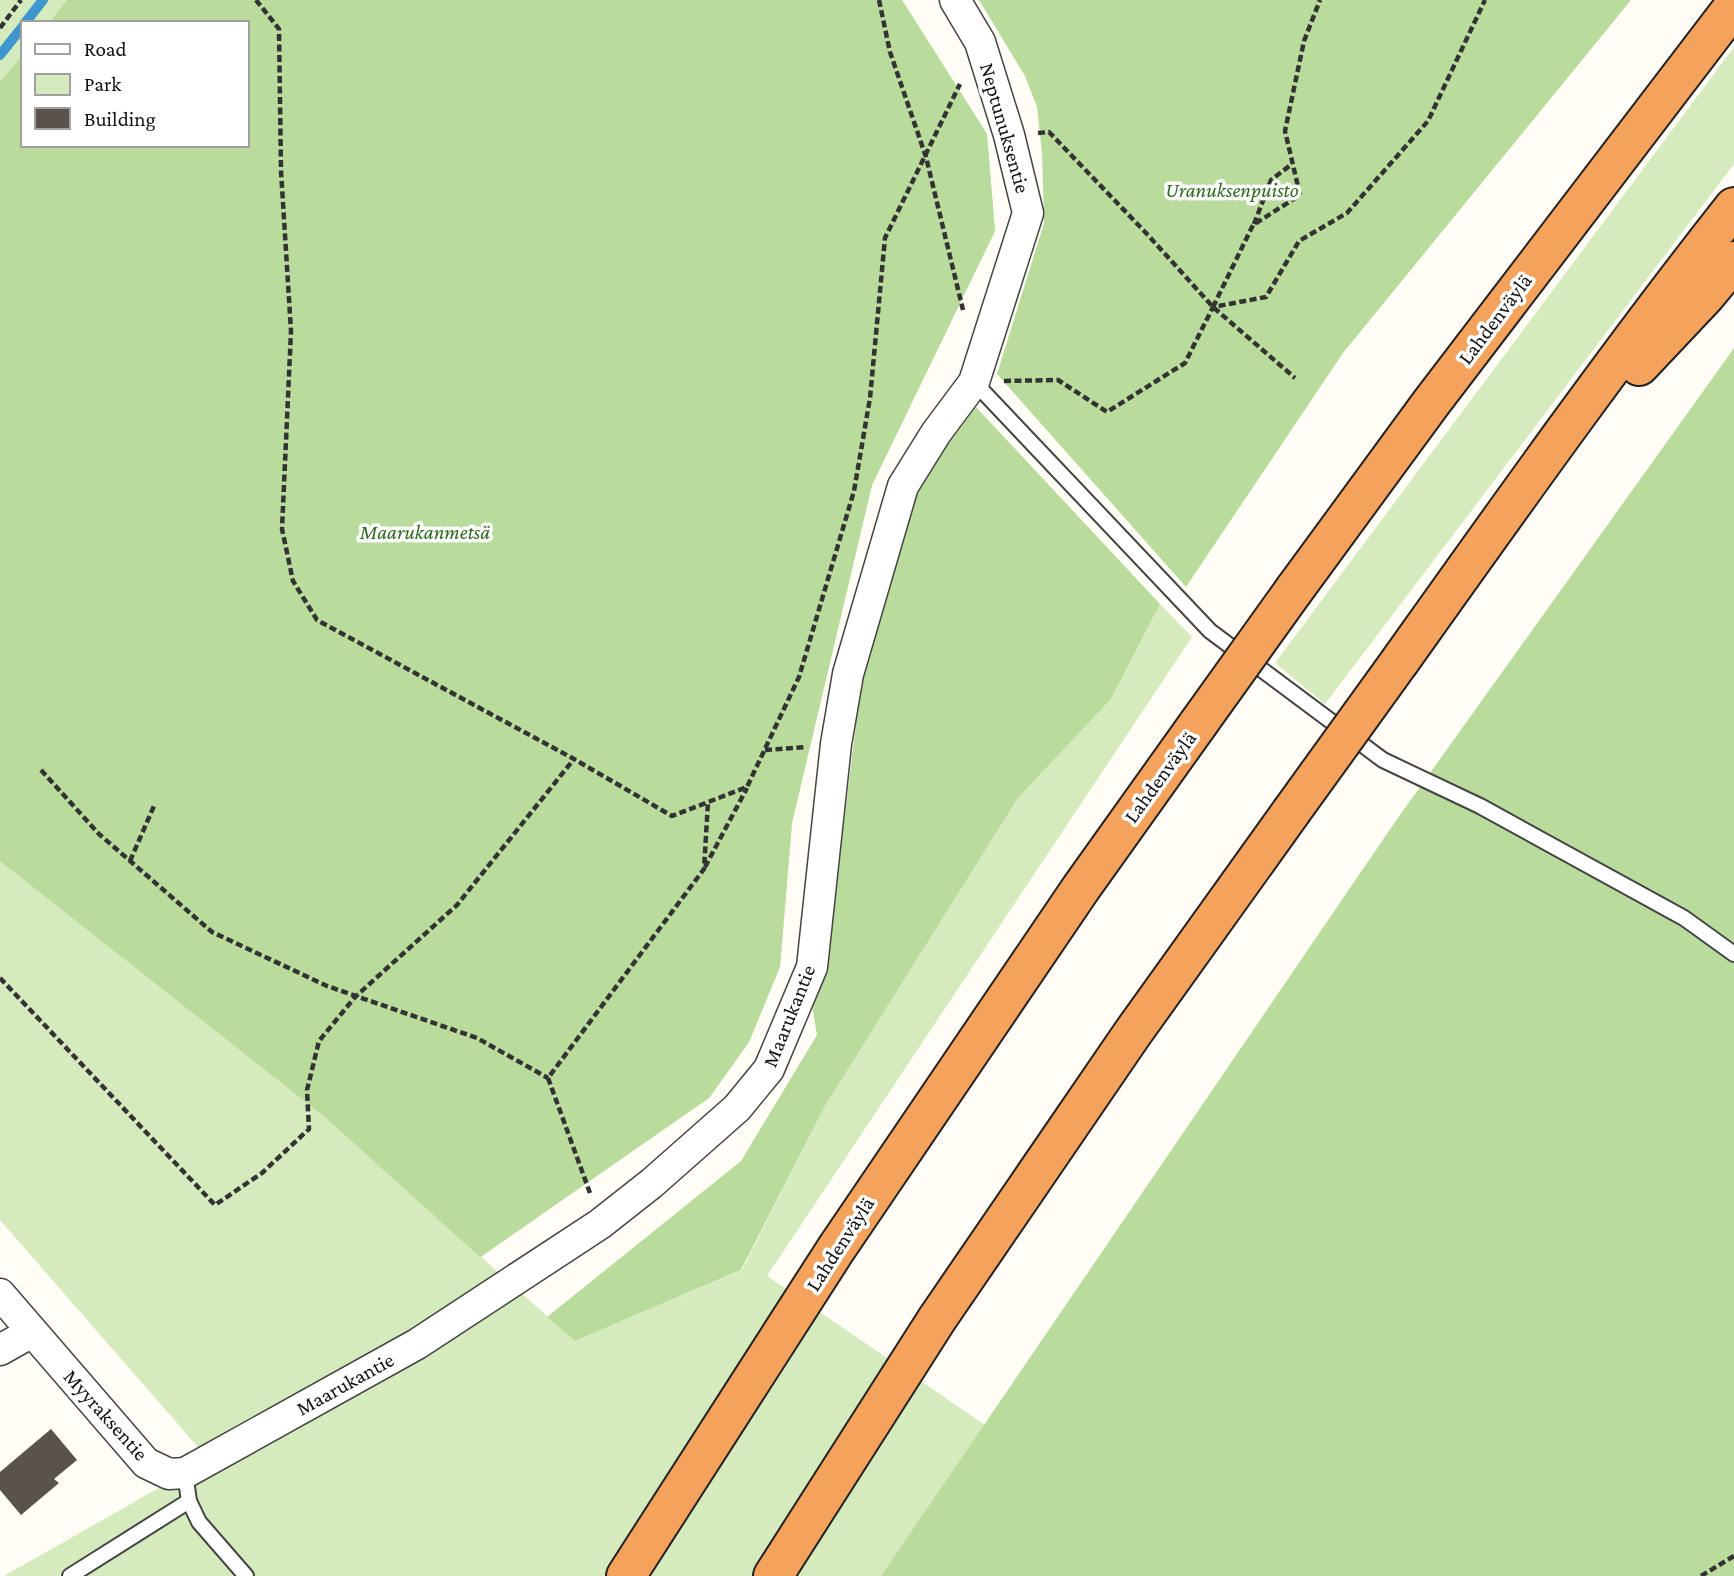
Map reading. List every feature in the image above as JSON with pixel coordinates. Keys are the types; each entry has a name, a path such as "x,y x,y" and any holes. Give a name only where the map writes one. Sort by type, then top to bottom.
{"highway":[{"path":"1696,53 1729,0"},
{"name":"Lahdenväylä","path":"626,1576 836,1249 1081,888 1439,392 1734,5"},
{"path":"773,1576 945,1308 1132,1034 1530,478 1678,277 1734,207"},
{"path":"1530,478 1706,295 1734,261"}],"street":[{"name":"Neptunuksentie","path":"955,0 980,42 1009,135 1028,213 974,382"},
{"name":"Maarukantie","path":"187,1487 235,1445 417,1344 600,1224 652,1183 737,1108 769,1069 812,967 836,744 848,674 903,486 936,433 974,382"},
{"name":"Myyraksentie","path":"0,1294 146,1463 169,1474 187,1487"},
{"path":"0,1350 32,1332"}],"lane":[{"path":"974,382 1210,631 1240,654 1383,760 1480,806 1684,918 1734,954"},
{"path":"70,1576 187,1487 199,1522 246,1576"}],"path":[{"path":"0,28 21,0"},
{"path":"256,0 279,29 281,171 291,331 282,529 293,581 317,620 574,759 672,816 747,787"},
{"path":"879,0 890,52 926,157 965,321"},
{"path":"1253,225 1300,195 1284,131 1304,41 1320,0"},
{"path":"1213,307 1266,297 1299,241 1347,213 1428,121 1485,0"},
{"path":"548,1078 704,869 747,787 799,677 854,491 870,398 885,238 980,42"},
{"path":"1009,135 1049,132 1213,307 1295,378"},
{"path":"974,382 1058,380 1107,412 1185,363 1253,225 1271,180 1292,163"},
{"path":"765,750 836,744"},
{"path":"0,978 215,1205 262,1172 309,1129 307,1090 319,1041 355,997 457,905 574,759"},
{"path":"41,770 99,834 212,932 355,997 477,1038 548,1078 600,1224"},
{"path":"704,869 708,802"},
{"path":"131,861 154,806"},
{"path":"1701,1576 1734,1556"}],"green space":[{"name":"Maarukanmetsä","path":"0,0 902,0 987,134 995,231 872,485 792,823 780,967 749,1042 709,1098 481,1257 575,1341 742,1270 825,1106 1018,798 1111,699 1160,604 1192,637 767,1276 985,1425 881,1576 4,1576 185,1473 204,1454 0,1220"},
{"name":"Maarukanmetsä","path":"67,0 902,0 987,134 995,231 872,485 792,823 780,967 749,1042 709,1098 480,1257 326,1118 0,861 0,82 21,57 21,147 248,147 248,21 51,21"},
{"name":"Uranuksenpuisto","path":"979,0 1631,0 1343,353 1186,587 997,374 1044,223 1042,153 1037,107 1025,76"},
{"path":"1734,47 1734,164 1325,704 1275,663"},
{"path":"1734,348 1734,1576 881,1576 1395,822"},
{"path":"976,407 1160,604 1111,699 1018,798 825,1106 741,1270 575,1341 547,1317 741,1161 817,1035 812,1005 828,954 862,675 917,486"}],"building":[{"path":"51,1429 77,1460 54,1479 59,1483 21,1515 0,1490 0,1472"}],"waterway":[{"path":"27,21 43,0"},
{"path":"0,55 21,29"}]}
